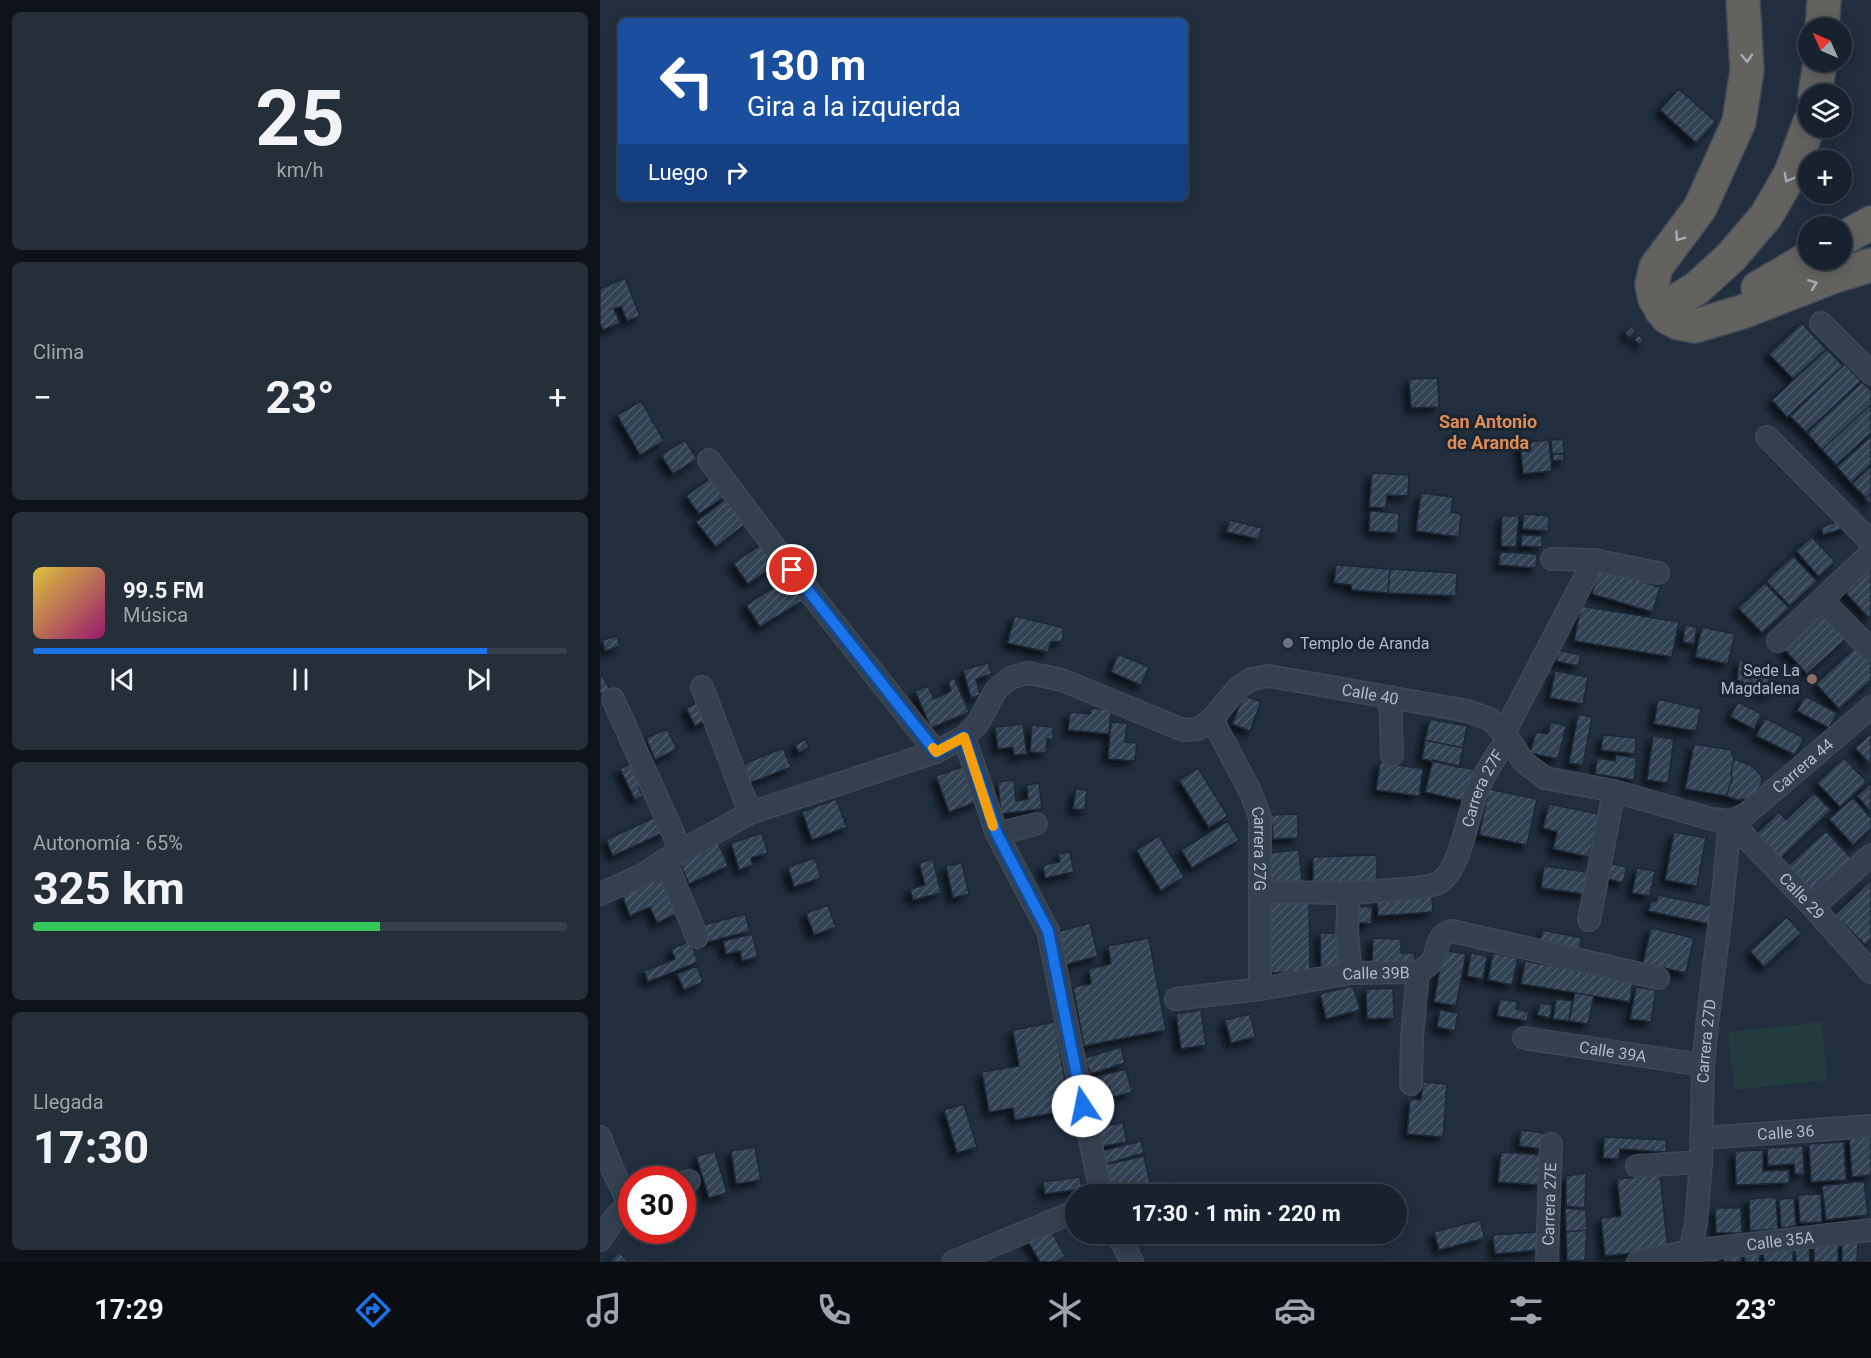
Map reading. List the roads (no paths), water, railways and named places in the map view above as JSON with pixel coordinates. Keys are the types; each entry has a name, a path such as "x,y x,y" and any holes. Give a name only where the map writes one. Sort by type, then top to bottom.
{"highway":[{"path":"1743,0 1748,70 1739,122 1700,208 1656,267 1652,285 1655,299 1661,310 1678,323 1695,326 1742,312 1835,276 1871,265"},
{"path":"1823,18 1824,0"},
{"path":"1661,310 1697,288 1731,257 1766,216 1791,173 1804,138"},
{"path":"1852,233 1871,223"},
{"path":"1695,326 1798,265"}],"street":[{"path":"1821,323 1871,373"},
{"path":"1767,436 1871,542"},
{"path":"709,460 792,570 936,752"},
{"path":"1778,641 1871,553"},
{"path":"1552,559 1594,560 1658,573"},
{"name":"Carrera 27F","path":"1349,893 1426,886 1439,883 1448,873 1463,841 1476,795 1490,764 1594,560"},
{"path":"1822,600 1871,650"},
{"name":"Calle 40","path":"964,737 978,723 996,690 1010,678 1028,673 1062,680 1183,730 1198,729 1212,719 1237,689 1251,679 1269,676 1468,711 1490,719 1506,736 1524,762 1545,778 1614,790 1711,819 1730,821"},
{"path":"702,687 750,813"},
{"path":"1390,697 1392,756"},
{"path":"613,699 673,855 698,937"},
{"name":"Carrera 44","path":"1730,821 1745,815 1871,707"},
{"name":"Carrera 27G","path":"1212,719 1250,790 1260,817 1260,989"},
{"path":"600,894 643,875 673,855 750,813 936,752 964,737 997,834 1048,931 1099,1184"},
{"path":"1589,920 1614,790"},
{"name":"Calle 29","path":"1730,821 1871,972"},
{"name":"Carrera 27D","path":"1691,1256 1701,1162 1703,1065 1730,821"},
{"path":"997,834 1036,824"},
{"path":"1813,908 1871,855"},
{"path":"1260,892 1349,893 1347,933 1351,973"},
{"name":"Calle 39B","path":"1176,999 1260,989 1351,973 1418,972 1428,967 1435,959 1439,940 1444,934 1452,932 1658,978"},
{"path":"1411,1084 1412,1036 1418,972"},
{"name":"Calle 39A","path":"1524,1038 1703,1065"},
{"name":"Calle 36","path":"1702,1138 1871,1126"},
{"path":"600,1137 618,1180"},
{"name":"Carrera 27E","path":"1547,1262 1551,1144"},
{"path":"1637,1166 1701,1162"},
{"path":"600,1240 618,1214"},
{"path":"953,1262 1065,1216"},
{"name":"Calle 35A","path":"1638,1262 1871,1230"},
{"path":"1122,1244 1132,1262"}],"place":[{"name":"Templo de Aranda","path":"1288,643"},
{"name":"Sede La Magdalena","path":"1812,679"}],"district":[{"name":"San Antonio de Aranda","path":"1488,432"}]}
